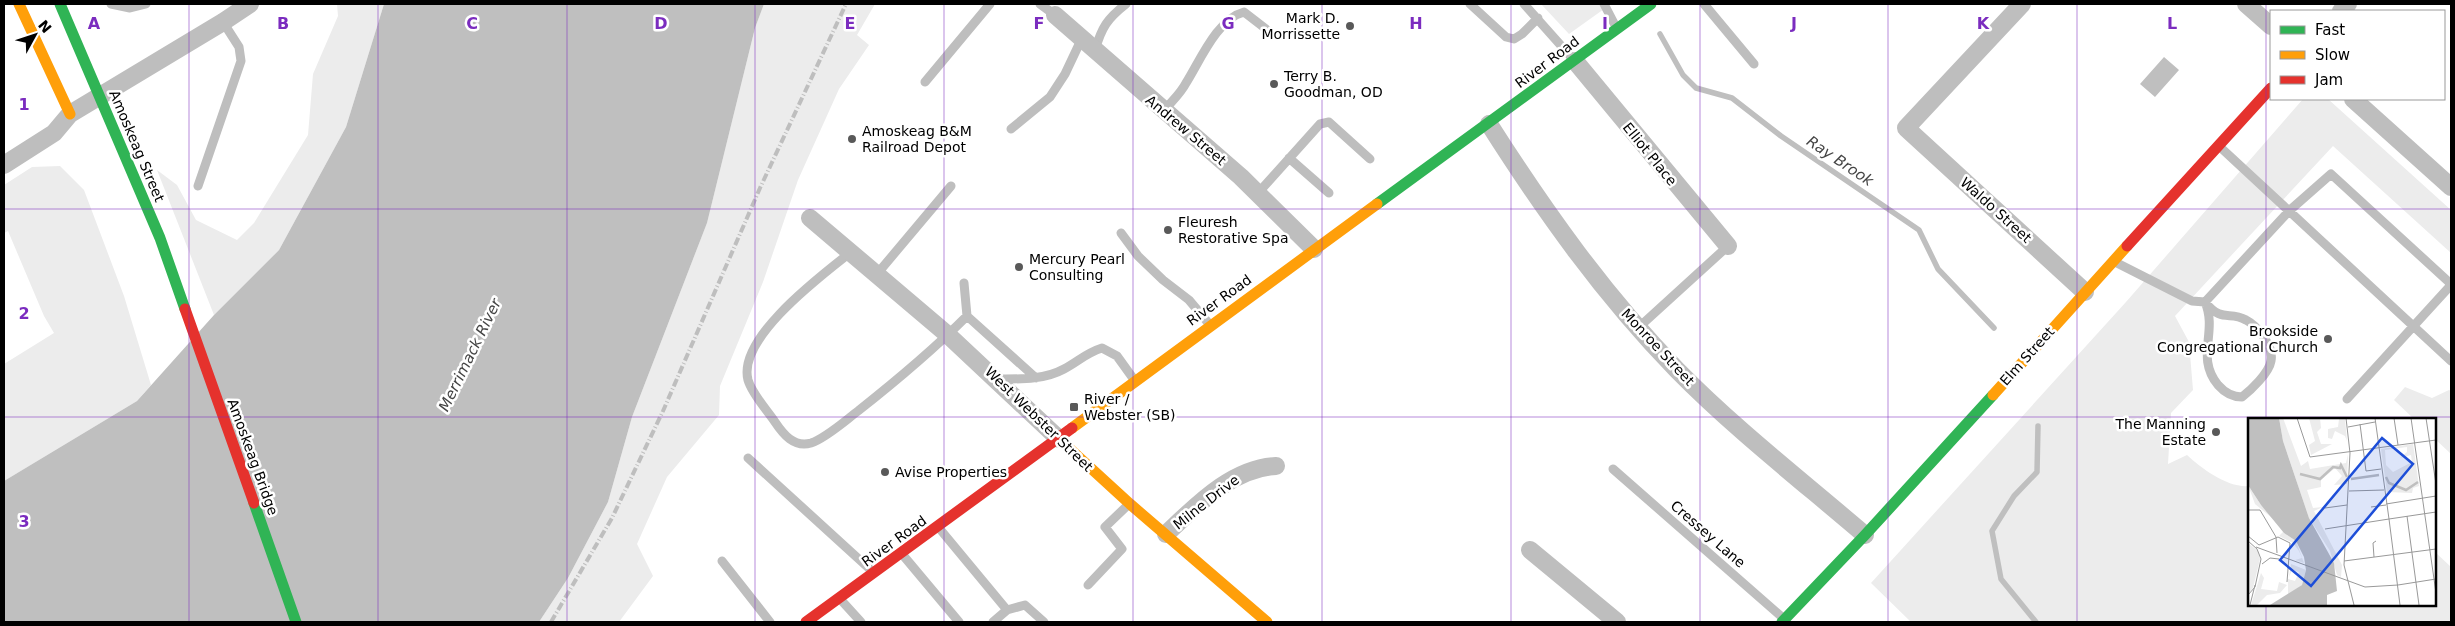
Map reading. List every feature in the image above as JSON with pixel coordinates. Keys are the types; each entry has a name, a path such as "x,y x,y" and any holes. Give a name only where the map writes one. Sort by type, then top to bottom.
{"street":[{"path":"19,4 70,114"},
{"name":"Amoskeag Street","path":"60,4 160,238 182,302"},
{"path":"4,165 54,133 70,114 224,22 248,4"},
{"name":"River Road","path":"806,622 938,528 1314,249 1489,124 1651,4"},
{"name":"Waldo Street","path":"2022,4 1906,128 2085,292"},
{"path":"2246,4 2270,25"},
{"name":"Andrew Street","path":"1054,10 1088,44 1258,193 1314,249"},
{"name":"Elliot Place","path":"1575,61 1728,246"},
{"name":"Elm Street","path":"1784,621 1865,535 2270,89"},
{"path":"2354,100 2451,187"},
{"name":"Monroe Street","path":"1489,124 1537,199 1638,328 1678,371 1743,432 1865,535"},
{"name":"West Webster Street","path":"810,218 998,379 1059,439 1130,504 1267,622"},
{"name":"Amoskeag Bridge","path":"182,302 296,622"},
{"name":"Milne Drive","path":"1166,534 1187,514 1243,473 1260,467 1276,466"},
{"path":"1530,550 1617,622"}],"lane":[{"path":"111,4 130,8 146,4"},
{"path":"925,82 990,4"},
{"path":"1040,4 1054,10"},
{"path":"1110,4 1117,12"},
{"path":"1011,129 1050,97 1065,74 1088,44 1101,31 1109,18 1126,4"},
{"path":"1470,4 1506,37 1514,39 1522,34 1538,18"},
{"path":"1524,4 1575,61"},
{"path":"1604,4 1617,29"},
{"path":"1704,4 1754,64"},
{"path":"1164,110 1186,84 1210,41 1235,14 1244,12 1266,29"},
{"path":"198,186 241,61 239,46 224,22"},
{"path":"1258,193 1320,124 1329,122 1370,159"},
{"path":"2218,145 2451,361"},
{"path":"1289,158 1328,193"},
{"path":"2206,302 2289,211 2331,174 2451,285 2347,399"},
{"path":"877,274 951,186"},
{"path":"1121,233 1138,256 1163,280 1189,300 1210,326"},
{"path":"1638,328 1728,246"},
{"path":"850,252 802,292 768,325 753,352 747,368 748,382 783,434 795,443 811,443 838,426 900,377 967,316"},
{"path":"2113,261 2192,301 2206,302 2218,314 2246,319 2267,343 2272,355 2268,369 2242,397 2228,394 2222,389 2208,369 2207,347 2210,316 2206,302"},
{"path":"964,283 967,316 1036,378"},
{"path":"998,379 1036,378 1064,369 1087,353 1102,348 1117,356 1135,381"},
{"path":"748,458 874,574"},
{"name":"Cressey Lane","path":"1613,469 1784,621"},
{"path":"1088,585 1122,549 1105,527 1130,504"},
{"path":"938,528 1007,610"},
{"path":"902,554 959,622"},
{"path":"722,561 770,622"},
{"path":"839,598 861,622"},
{"path":"993,622 1007,610 1025,605 1044,622"}],"shaded area":[{"path":"337,4 384,4 346,127 279,250 214,315 157,170 177,185 196,220 237,240 254,223 308,135 313,74 338,16"},
{"path":"764,4 875,4 857,35 869,45 839,89 798,180 763,282 720,386 719,415 667,477 637,544 653,576 619,622 539,622 568,578 608,502 632,417 707,223 755,28"},
{"path":"1541,4 1611,4 1569,34"},
{"path":"2302,100 2329,100 2451,210 2451,253 2333,146 2175,316 2189,342 2193,390 2171,413 2168,464 2187,455 2200,466 2224,481 2248,486 2248,606 2435,606 2435,552 2451,567 2451,622 1911,622 1871,583 2126,302"},
{"path":"60,166 84,190 124,296 151,385 137,401 4,481 4,364 54,333 44,316 8,231 4,233 4,185 32,167"},
{"path":"2405,387 2432,398 2449,390 2451,391 2451,454 2435,439 2435,418 2413,418 2394,400"}],"water":[{"name":"Merrimack River","path":"384,4 764,4 755,28 707,223 632,417 608,502 568,578 539,622 4,622 4,481 137,401 214,315 279,250 346,127"},
{"path":"2164,57 2179,70 2155,97 2140,84"}],"waterway":[{"name":"Ray Brook","path":"1660,34 1683,75 1696,88 1732,98 1781,136 1919,230 1938,269 1994,328"},
{"name":"Ray Brook","path":"2036,622 2001,579 1992,531 2014,496 2037,472 2038,426"}],"railway":[{"path":"551,622 612,518 663,411 760,188 846,4"}],"traffic: fast":[{"path":"60,4 160,238 185,309"},
{"path":"1377,204 1651,4"},
{"path":"1782,622 1865,535 1993,395"},
{"path":"254,503 296,622"}],"traffic: slow":[{"path":"19,4 70,114"},
{"path":"1072,428 1377,204"},
{"path":"1993,395 2127,246"},
{"path":"1059,439 1130,504 1267,622"}],"traffic: jam":[{"path":"2127,246 2270,89"},
{"path":"185,309 254,503"},
{"path":"806,622 1072,428"}],"place":[{"name":"Mark D. Morrissette","path":"1350,26"},
{"name":"Terry B. Goodman, OD","path":"1274,84"},
{"name":"Amoskeag B&M Railroad Depot","path":"852,139"},
{"name":"Fleuresh Restorative Spa","path":"1168,230"},
{"name":"Mercury Pearl Consulting","path":"1019,267"},
{"name":"Brookside Congregational Church","path":"2328,339"},
{"name":"River / Webster (SB)","path":"1074,407"},
{"name":"The Manning Estate","path":"2216,432"},
{"name":"Avise Properties","path":"885,472"}]}
